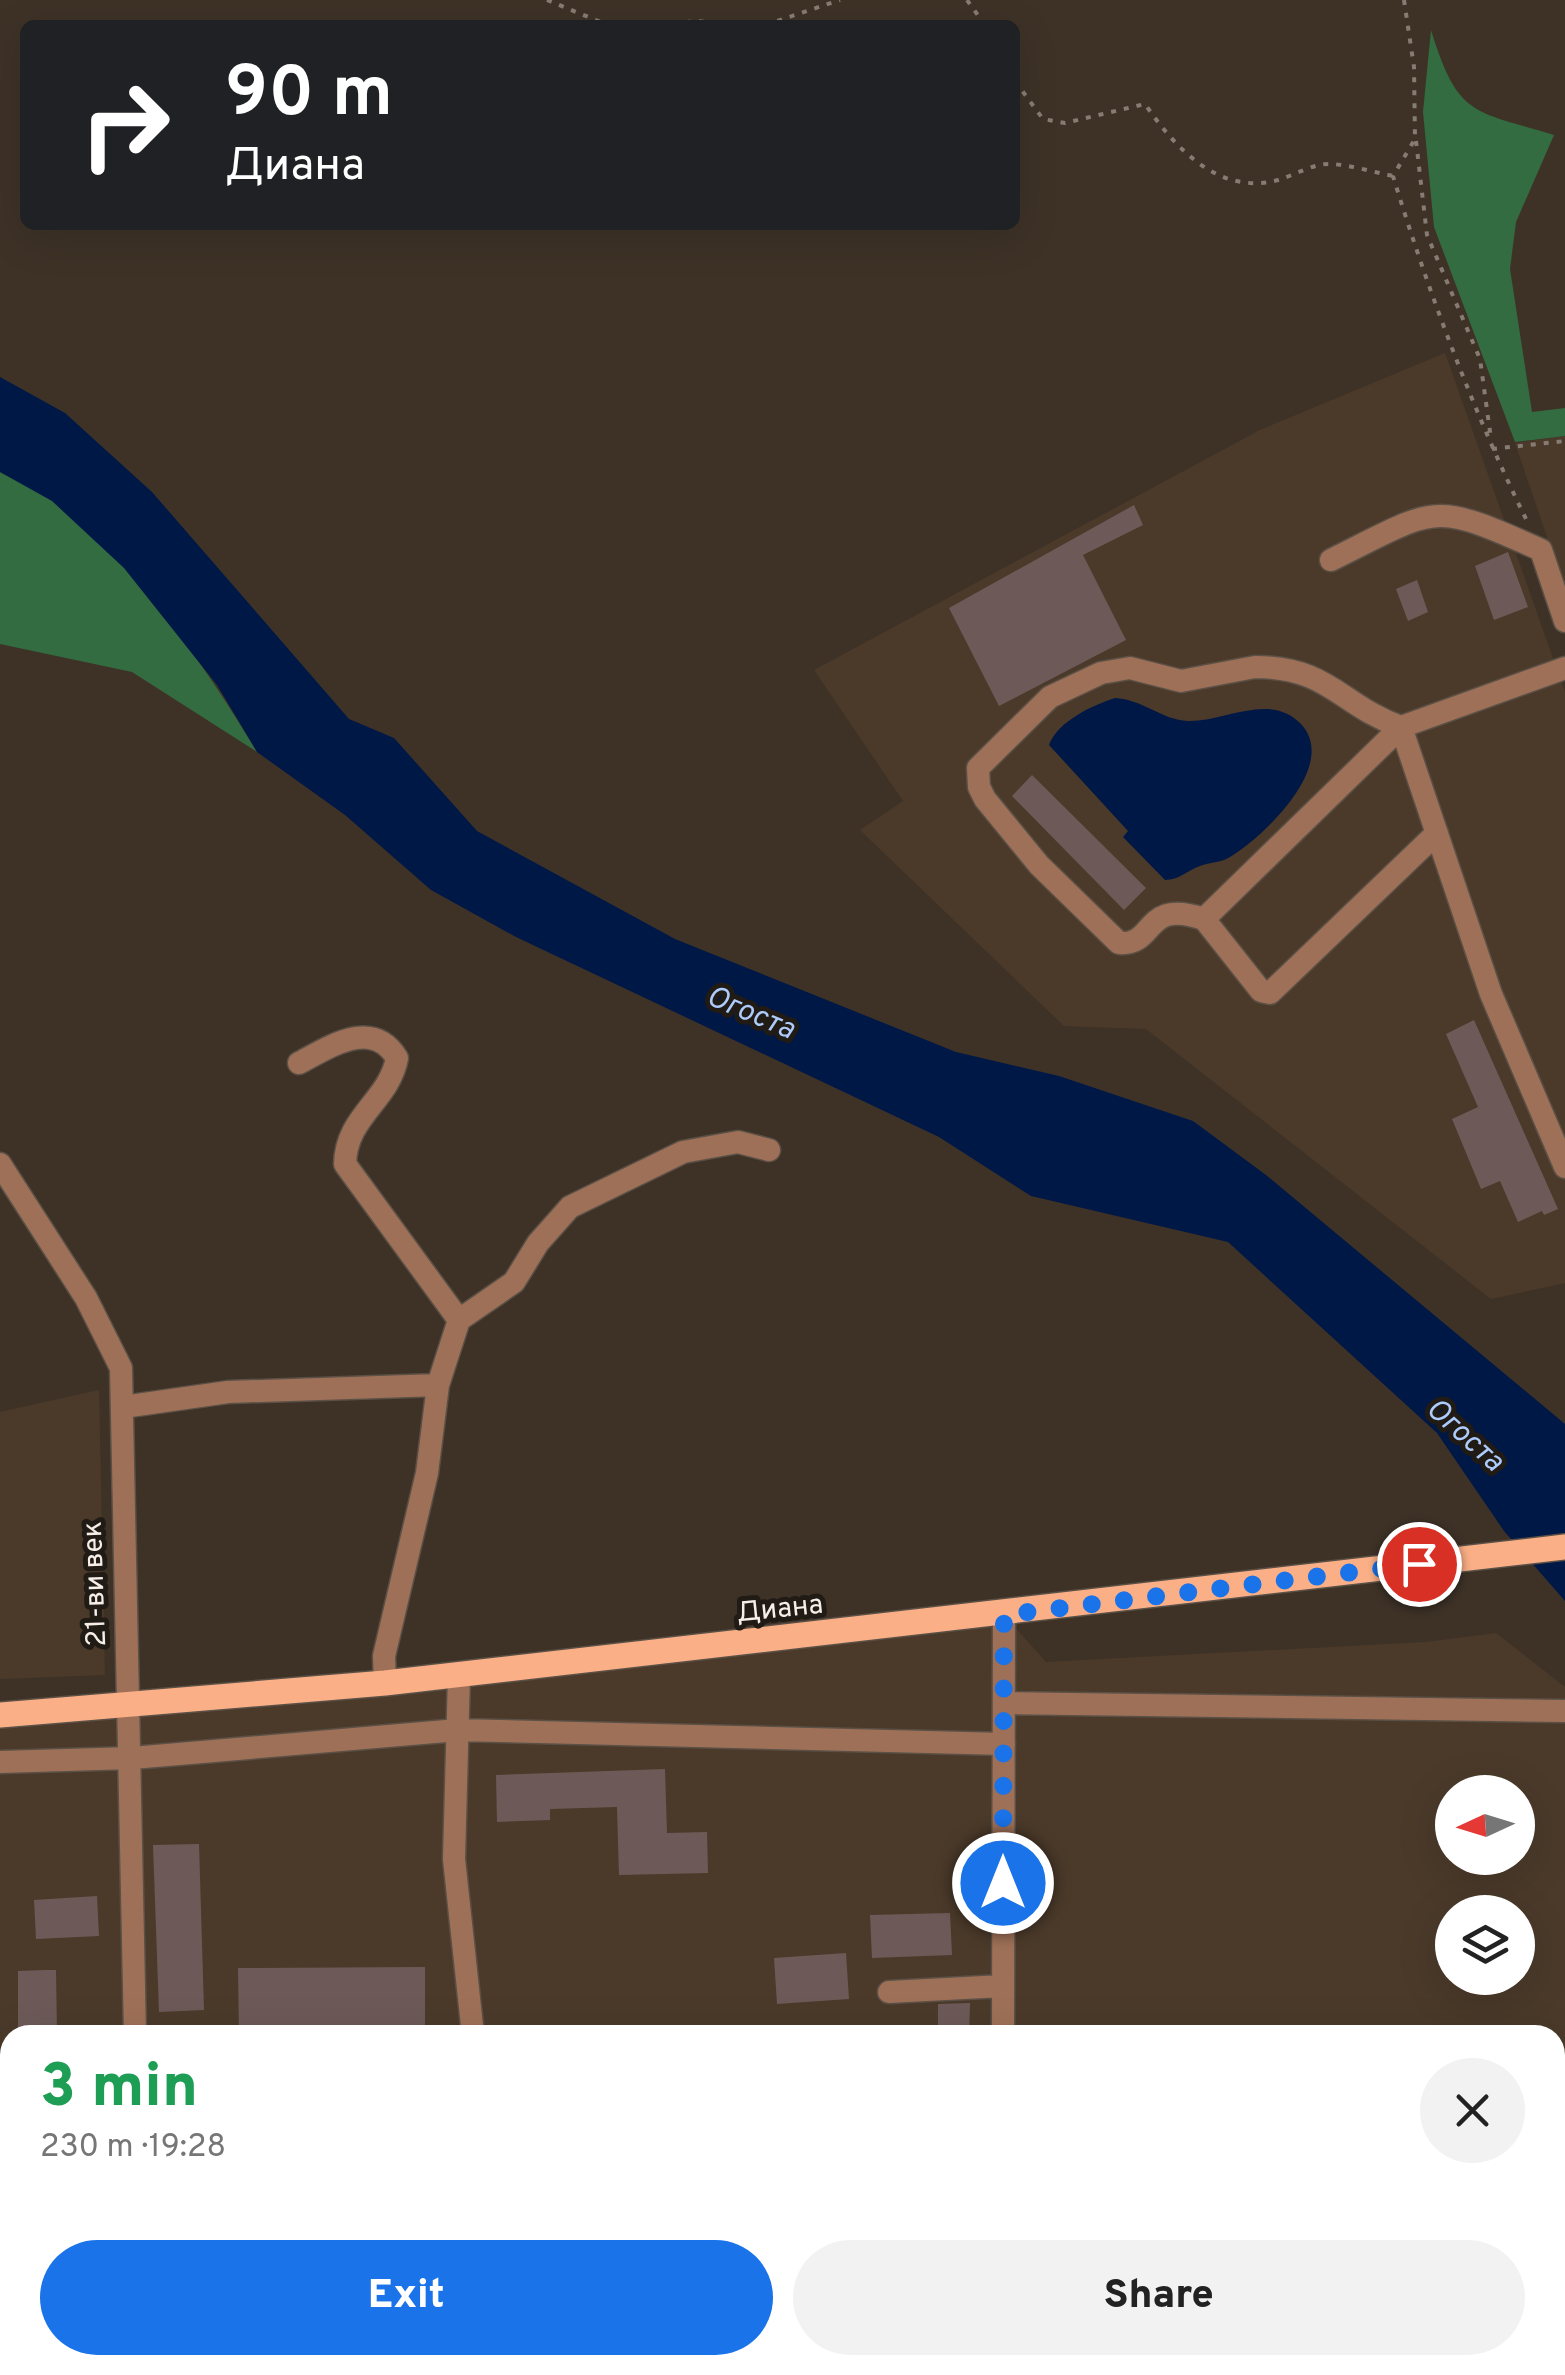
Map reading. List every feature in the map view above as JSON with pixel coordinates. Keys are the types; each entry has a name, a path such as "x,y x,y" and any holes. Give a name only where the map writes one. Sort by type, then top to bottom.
{"main road":[{"name":"Диана","path":"0,1715 386,1683 1004,1615 1565,1547"}],"street":[{"path":"1331,560 1422,515 1446,513 1470,518 1541,550 1565,621"},
{"path":"1401,726 1376,718 1325,680 1290,667 1255,667 1180,681 1130,668 1101,673 1050,697 983,761 977,778 985,798 1039,865 1120,943 1134,940 1165,913 1178,910 1204,920 1261,991 1270,993 1437,833"},
{"path":"1204,920 1401,726 1565,668"},
{"path":"1401,726 1491,994 1565,1167"},
{"path":"300,1063 358,1037 373,1037 388,1045 396,1058 394,1073 348,1135 345,1164 458,1320"},
{"path":"386,1683 384,1656 427,1473 438,1385 458,1320 514,1282 538,1243 570,1206 682,1152 738,1142 769,1150"},
{"name":"21-ви век","path":"0,1164 86,1298 122,1368 135,2025"},
{"path":"123,1408 228,1392 438,1385"},
{"path":"1003,2025 1004,1615"},
{"path":"459,1675 454,1859 472,2025"},
{"path":"1004,1702 1565,1712"},
{"path":"0,1762 132,1758 458,1730 1004,1744"},
{"path":"889,1992 1003,1986"}],"path":[{"path":"547,0 596,20"},
{"path":"780,20 840,0"},
{"path":"1404,0 1414,67 1415,139 1427,235 1480,359 1492,451"},
{"path":"1020,87 1043,118 1065,123 1145,104 1170,142 1209,172 1244,183 1274,181 1327,164 1393,176"},
{"path":"1415,139 1393,176 1416,250 1492,451 1541,550"},
{"path":"1492,451 1565,441"}],"shaded area":[{"path":"1445,353 1565,692 1565,1283 1491,1299 1146,1029 1064,1026 860,830 903,801 814,670 1260,430"},
{"path":"1565,436 1565,590 1515,443"},
{"path":"99,1390 105,1675 0,1679 0,1412"},
{"path":"1004,1615 1046,1662 1426,1642 1496,1633 1565,1687 1565,2025 0,2025 0,1715"}],"green space":[{"path":"1431,30 1450,80 1472,106 1554,135 1516,222 1510,269 1532,412 1565,408 1565,436 1515,442 1434,227 1423,112"},
{"path":"0,472 54,502 113,556 191,650 257,752 132,672 0,644"}],"water":[{"name":"Огоста","path":"0,377 65,413 152,492 349,719 394,738 477,831 675,939 956,1052 1059,1076 1193,1121 1266,1175 1565,1424 1565,1601 1504,1531 1437,1433 1228,1242 1031,1196 939,1137 516,937 431,890 345,815 257,752 217,685 124,568 52,501 0,472"},
{"path":"1115,698 1188,721 1260,709 1288,714 1300,723 1310,740 1311,758 1305,778 1277,817 1244,847 1226,859 1165,880 1123,837 1128,831 1049,745 1068,721"}],"building":[{"path":"1134,505 1143,525 1083,555 1126,640 999,706 949,608"},
{"path":"1508,552 1528,607 1494,620 1475,566"},
{"path":"1417,580 1428,612 1408,621 1396,589"},
{"path":"1032,775 1146,888 1124,910 1012,796"},
{"path":"1474,1020 1558,1209 1544,1215 1542,1211 1518,1222 1500,1181 1481,1189 1452,1119 1478,1107 1446,1034"},
{"path":"665,1769 667,1833 707,1832 708,1873 619,1875 617,1807 550,1809 550,1820 497,1822 496,1775"},
{"path":"199,1844 204,2010 159,2012 153,1845"},
{"path":"97,1896 99,1936 36,1939 34,1900"},
{"path":"950,1913 952,1955 872,1958 870,1915"},
{"path":"846,1953 849,1999 777,2004 774,1958"},
{"path":"425,1967 425,2025 239,2025 238,1968"},
{"path":"56,1970 57,2025 18,2025 18,1971"},
{"path":"970,2003 969,2025 938,2025 938,2004"}],"route":[{"path":"1003,1883 1004,1615 1419,1564"}]}
